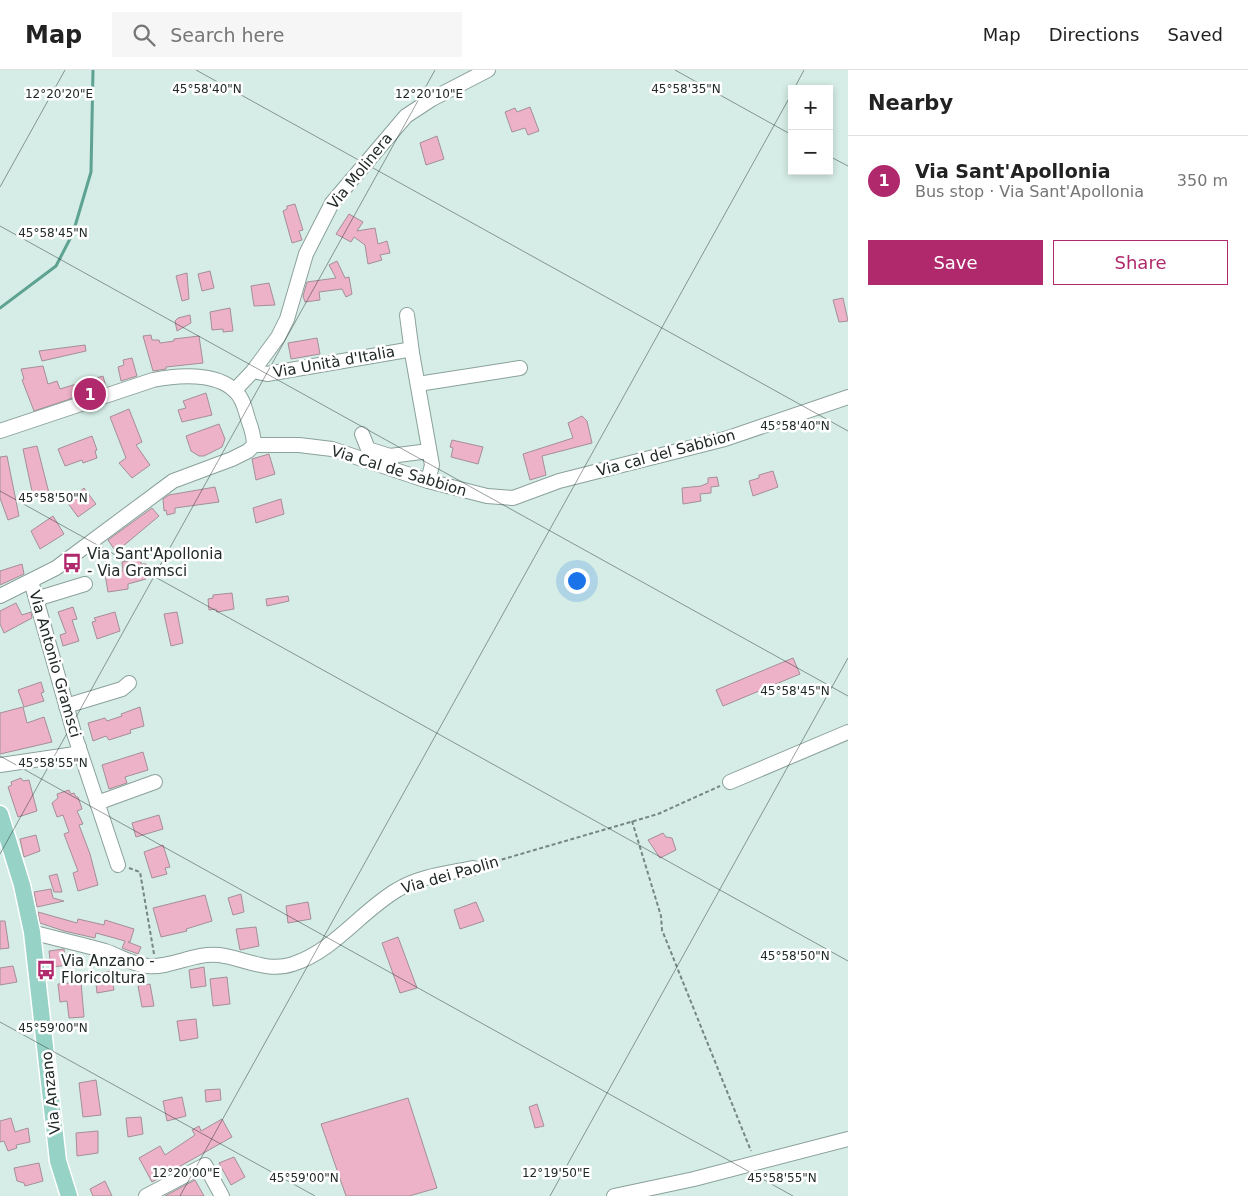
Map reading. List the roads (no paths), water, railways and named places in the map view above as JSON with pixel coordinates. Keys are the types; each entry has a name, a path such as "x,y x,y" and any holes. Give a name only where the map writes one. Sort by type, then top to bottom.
{"main road":[{"name":"Via Anzano","path":"0,814 22,885 32,932 56,1146 61,1173 69,1196"}],"street":[{"name":"Via Molinera","path":"235,390 253,371 278,337 284,325 306,254 332,203 406,116 432,98 488,70"},
{"path":"407,315 412,353"},
{"name":"Via Unità d'Italia","path":"253,371 266,374 407,350 412,353 432,465 428,482"},
{"path":"418,384 520,368"},
{"path":"0,431 166,377 203,378 222,383 235,390 245,408 254,445 248,451 232,459 173,481 158,490 71,557 31,581 0,596"},
{"name":"Via cal del Sabbion","path":"513,498 559,481 725,439 848,398"},
{"path":"362,434 368,449 390,456 429,451"},
{"name":"Via Cal de Sabbion","path":"254,445 299,445 332,450 428,482 486,496 513,498"},
{"name":"Via Antonio Gramsci","path":"31,581 66,706 118,865"},
{"path":"36,599 85,584"},
{"path":"66,706 122,689 128,682"},
{"path":"730,782 848,732"},
{"name":"Via Antonio Gramsci","path":"0,765 75,754 79,748"},
{"path":"97,803 155,782"},
{"name":"Via dei Paolin","path":"32,932 102,951 138,964 156,966 191,957 218,954 256,965 274,967 292,964 329,945 380,901 399,889 416,881 474,868"},
{"path":"614,1196 694,1180 848,1139"},
{"path":"146,1196 205,1165 222,1196"}],"waterway":[{"path":"0,308 56,266 73,233 91,172 93,70"}],"place":[{"name":"Via Sant'Apollonia","path":"90,394"},
{"name":"Via Sant'Apollonia - Via Gramsci","path":"72,563"},
{"name":"Via Anzano - Floricoltura","path":"46,970"}]}
